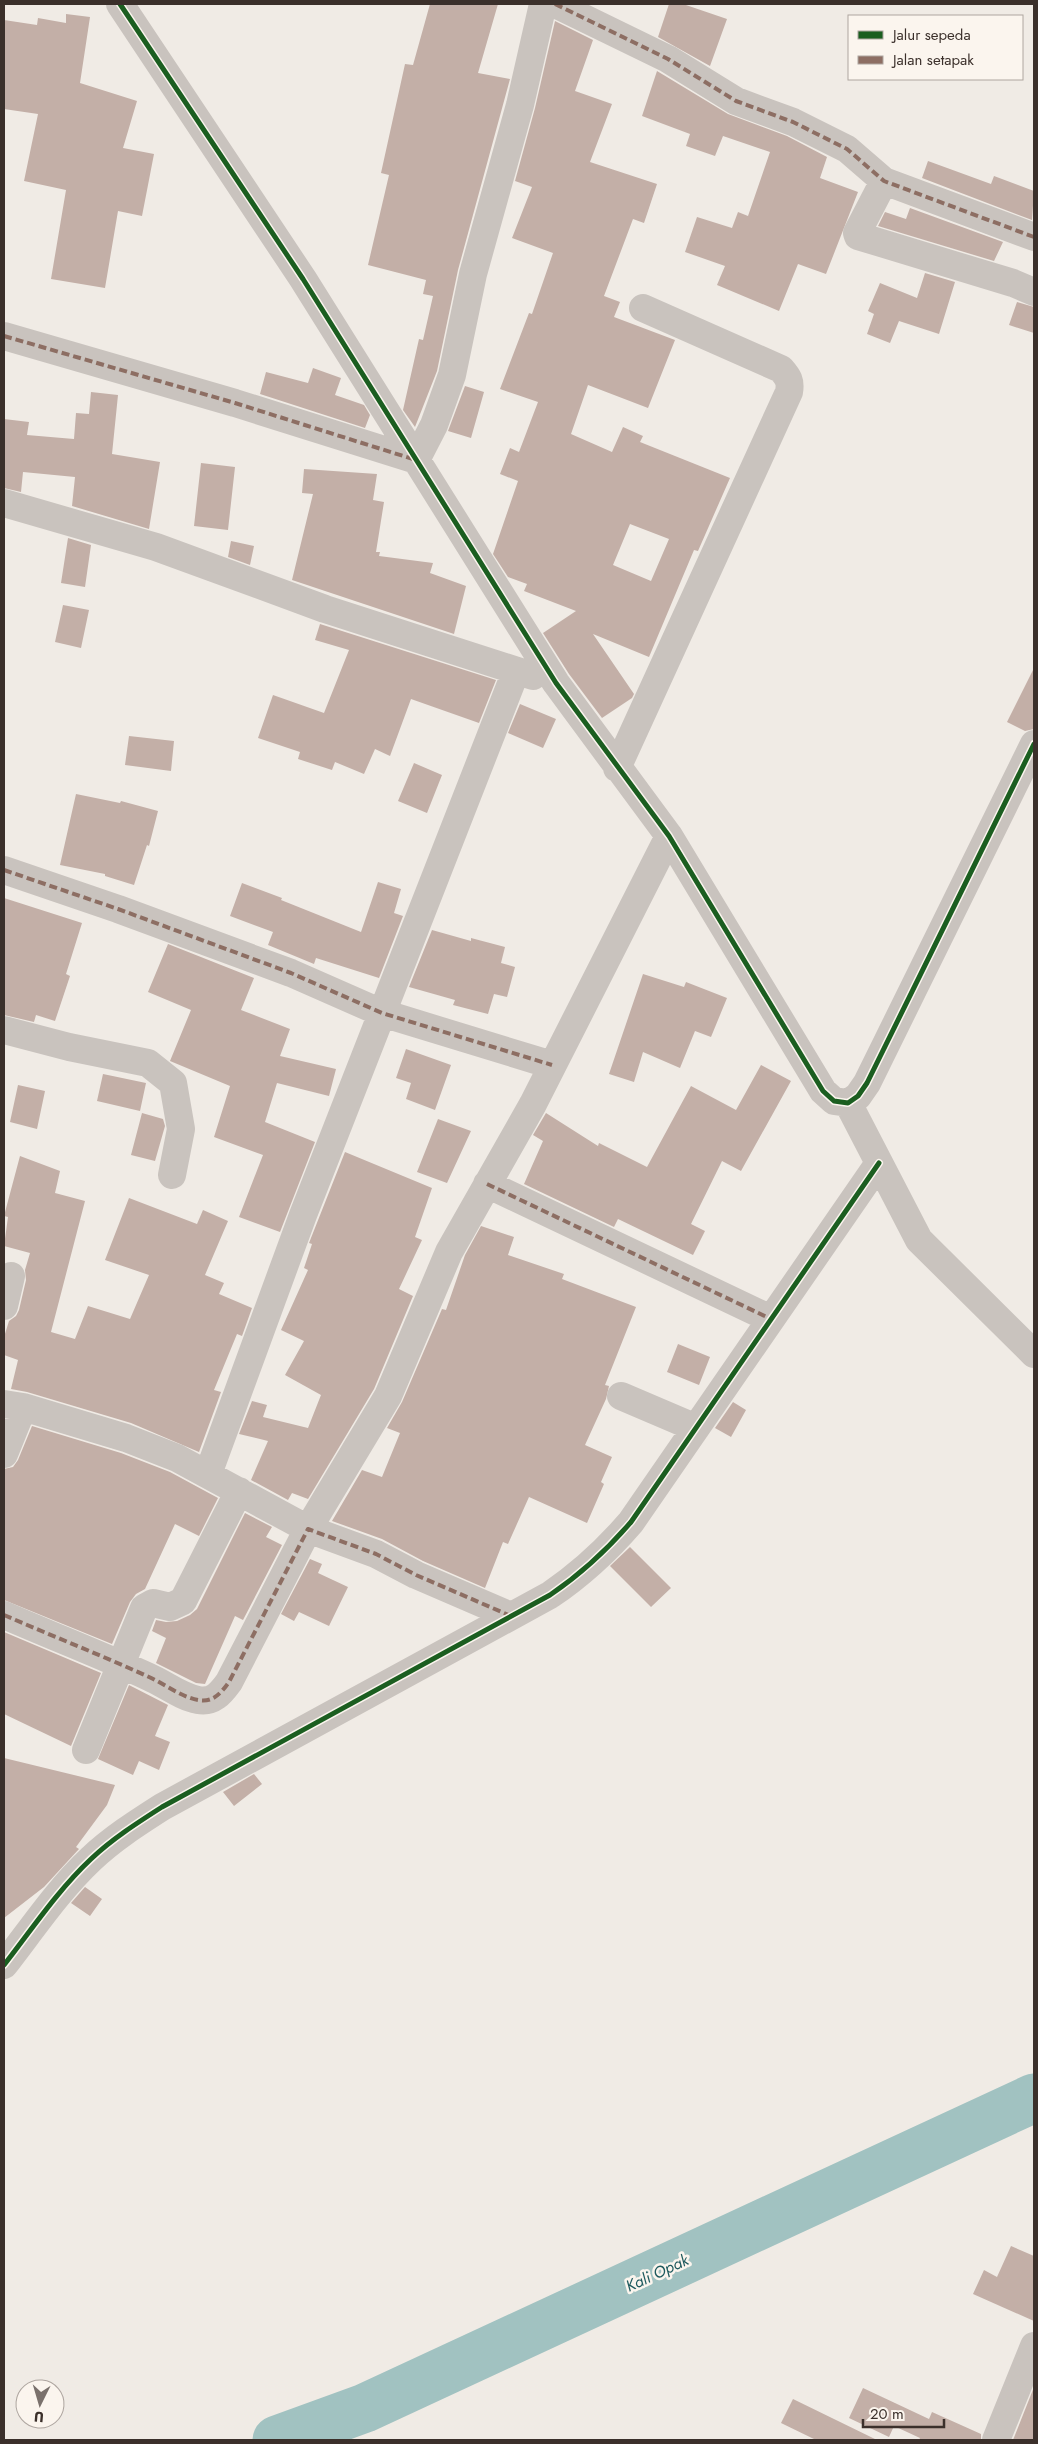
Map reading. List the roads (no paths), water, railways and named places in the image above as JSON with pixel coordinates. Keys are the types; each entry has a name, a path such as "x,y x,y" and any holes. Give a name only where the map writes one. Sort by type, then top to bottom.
{"street":[{"path":"120,4 303,279 556,683 668,836 823,1092 834,1101 848,1103 858,1096 867,1083 1034,744"},
{"path":"143,37 146,4"},
{"path":"416,460 434,425 452,374 473,274 520,105 543,4"},
{"path":"556,4 668,58 736,101 793,122 847,150 884,181 1034,237"},
{"path":"884,181 858,236 1013,283 1034,292"},
{"path":"617,768 789,392 790,384 789,378 781,369 643,308"},
{"path":"4,336 235,403 416,460"},
{"path":"4,503 156,547 325,610 556,683"},
{"path":"208,1474 300,1224 516,671"},
{"path":"4,1615 120,1664 198,1700 208,1700 220,1695 229,1682 308,1529 388,1396 449,1252 533,1104 668,836"},
{"path":"4,870 118,909 291,973 382,1013 552,1065"},
{"path":"4,1030 69,1047 148,1063 173,1083 181,1130 172,1175"},
{"path":"848,1103 918,1240 1034,1354"},
{"path":"4,1965 60,1892 91,1859 122,1832 162,1807 511,1616 573,1580 606,1552 631,1522 879,1163"},
{"path":"487,1184 771,1319"},
{"path":"4,1306 11,1276"},
{"path":"621,1396 696,1428"},
{"path":"4,1454 13,1406 126,1438 177,1458 308,1529 376,1554 511,1616"},
{"path":"86,1750 120,1664 148,1605 152,1603 170,1607 183,1601 239,1491"},
{"path":"996,2440 1034,2346"}],"waterway":[{"name":"Kali Opak","path":"277,2440 365,2408 1034,2098"}]}
